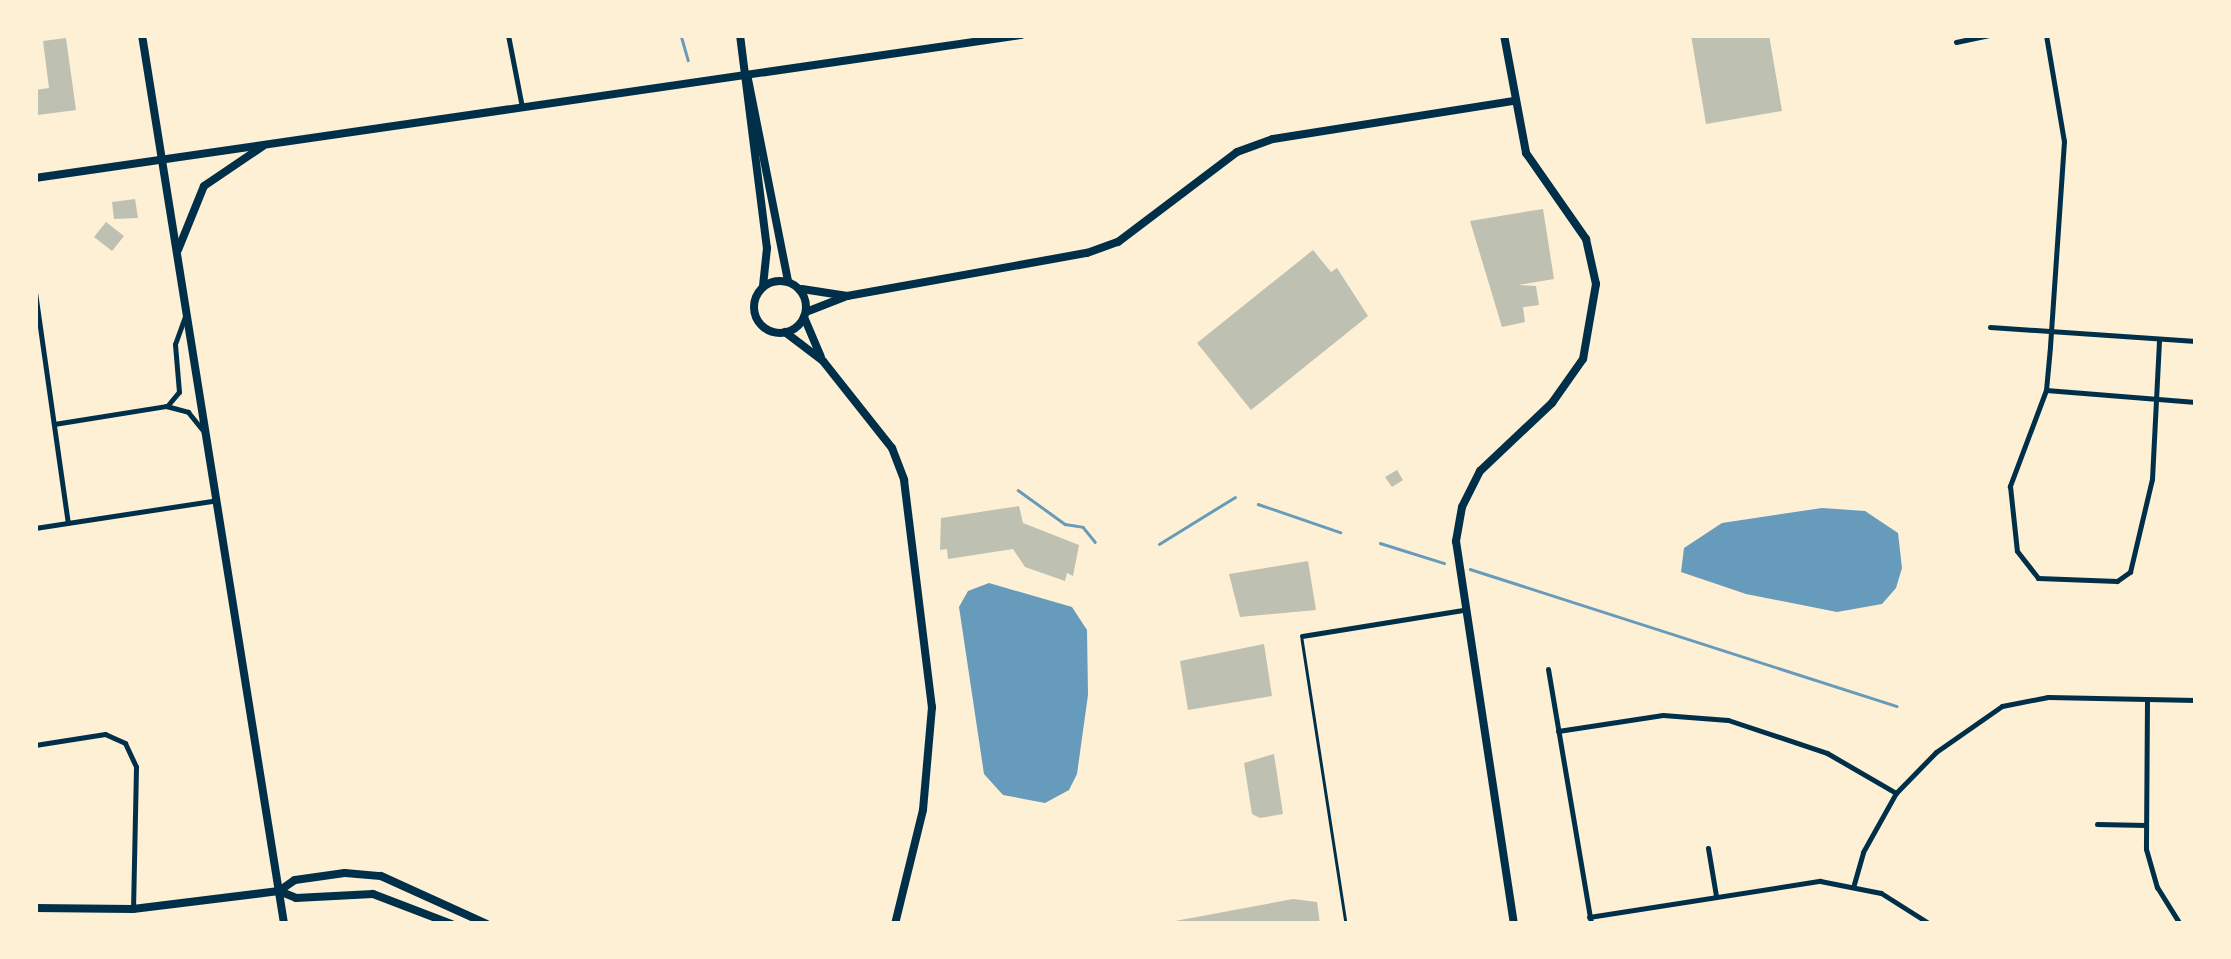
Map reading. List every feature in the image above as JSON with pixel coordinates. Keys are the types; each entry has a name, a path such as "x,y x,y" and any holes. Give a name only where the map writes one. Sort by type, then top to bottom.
{"street":[{"path":"142,35 284,924"},
{"path":"508,35 522,107"},
{"path":"740,35 767,248 763,287 755,302 758,319 785,332 823,361 898,460 927,634 929,766 915,859 895,924"},
{"path":"35,178 1021,35"},
{"path":"1504,35 1526,154 1586,239 1596,311 1576,372 1552,403 1496,451 1471,485 1456,540 1462,610 1514,924"},
{"path":"1956,42 1990,35"},
{"path":"2046,35 2064,141 2051,332 2046,390 2010,486 2022,564 2047,580 2120,580 2135,558 2152,480 2159,339"},
{"path":"746,75 788,282"},
{"path":"785,332 805,315 846,296 1107,246 1237,152 1273,139 1514,101"},
{"path":"176,254 204,186 264,146"},
{"path":"763,287 788,282 798,288 846,296"},
{"path":"798,288 823,361"},
{"path":"35,292 68,523"},
{"path":"166,406 180,392 175,344 186,314"},
{"path":"1990,327 2196,341"},
{"path":"2046,390 2196,402"},
{"path":"54,424 166,406 188,412 206,436"},
{"path":"35,528 217,500"},
{"path":"1302,636 1462,610"},
{"path":"1548,668 1590,921 1808,881 1854,884 1906,906 1930,924"},
{"path":"1854,884 1878,820 1896,793 1936,752 2002,706 2048,697 2196,700"},
{"path":"2147,700 2146,825 2157,887 2180,924"},
{"path":"1558,730 1664,714 1728,720 1827,753 1896,793"},
{"path":"35,744 105,734 125,743 136,767 133,910"},
{"path":"2097,824 2146,825"},
{"path":"1708,848 1716,896"},
{"path":"35,908 133,910 279,891 295,880 345,872 381,876 488,924"},
{"path":"279,891 296,898 373,894 451,924"}],"lane":[{"path":"1302,636 1346,924"}],"water":[{"path":"1822,508 1865,511 1898,533 1902,568 1896,588 1882,604 1837,612 1746,594 1681,572 1684,548 1722,523"},
{"path":"989,583 1072,607 1087,630 1088,695 1077,774 1069,790 1045,803 1003,795 984,774 959,607 968,591"}],"building":[{"path":"1691,35 1769,35 1782,111 1706,124"},
{"path":"66,38 76,110 38,115 35,90 49,88 43,41"},
{"path":"135,199 138,218 114,219 112,202"},
{"path":"1543,209 1554,279 1518,285 1536,286 1539,305 1523,307 1525,322 1502,327 1470,221"},
{"path":"106,222 124,236 112,251 94,237"},
{"path":"1313,250 1331,272 1337,268 1368,316 1251,410 1197,343"},
{"path":"1397,470 1403,480 1392,487 1385,477"},
{"path":"1019,506 1023,523 1079,545 1073,576 1067,573 1065,581 1025,567 1013,549 948,559 947,549 940,550 941,518"},
{"path":"1308,561 1316,610 1240,617 1229,574"},
{"path":"1264,644 1272,696 1188,710 1180,661"},
{"path":"1274,754 1283,814 1260,818 1252,814 1244,763"},
{"path":"1293,899 1317,902 1320,924 1159,924"}],"waterway":[{"path":"681,35 688,60"},
{"path":"1018,490 1065,524 1083,527 1095,542"},
{"path":"1159,544 1235,497"},
{"path":"1258,504 1340,532"},
{"path":"1380,543 1444,563"},
{"path":"1470,569 1897,706"}]}
